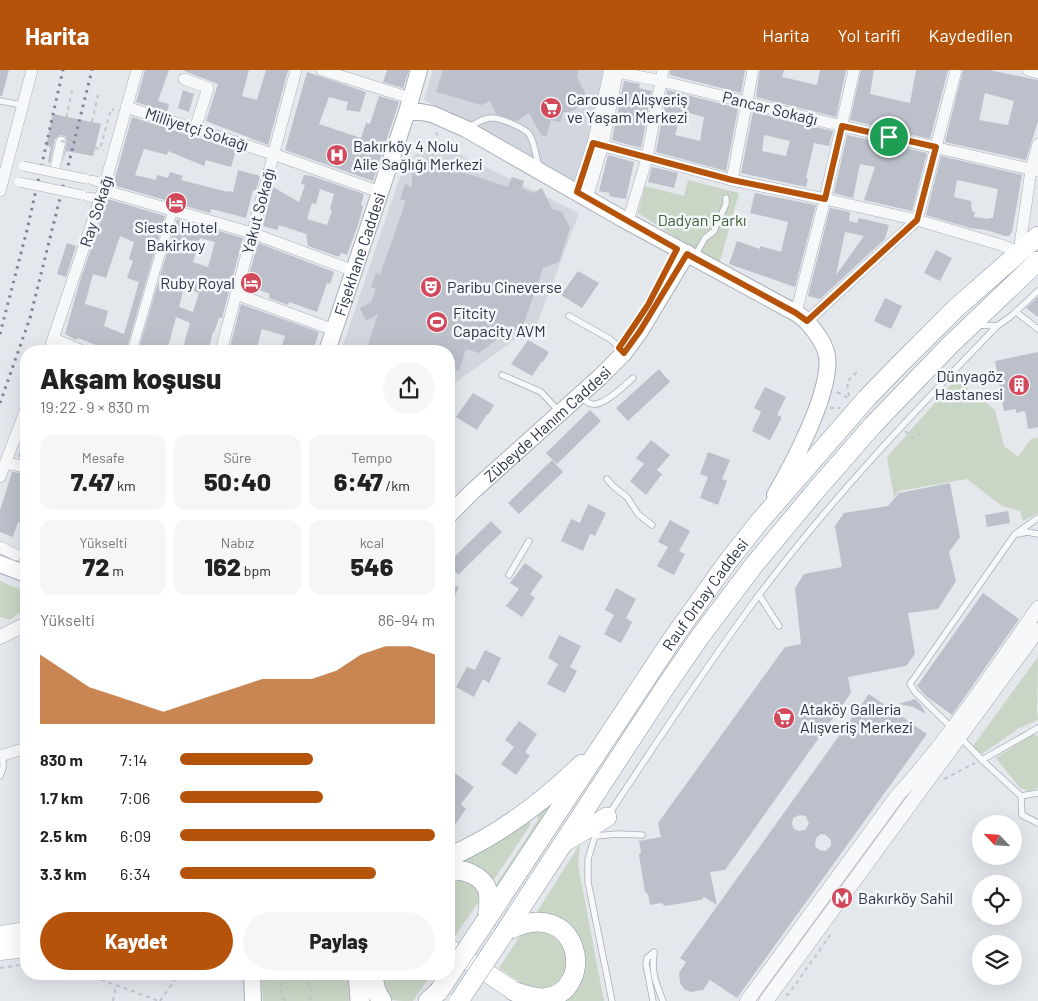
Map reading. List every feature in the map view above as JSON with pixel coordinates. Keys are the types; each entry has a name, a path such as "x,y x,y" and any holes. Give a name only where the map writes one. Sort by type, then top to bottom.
{"highway":[{"name":"Rauf Orbay Caddesi","path":"455,966 692,610 760,520 867,398 897,367 955,309 1038,236"},
{"name":"Rauf Orbay Caddesi","path":"459,1001 683,662 754,565 873,425 972,324 1038,261"},
{"path":"455,854 473,846 528,811 572,774 602,744"},
{"path":"563,843 607,817"},
{"path":"455,870 470,874 482,882 488,891 487,919"},
{"path":"505,932 526,922 551,923 567,936 573,945 576,956 576,969 569,983 558,993 543,998 513,996"},
{"path":"358,980 360,1001"},
{"path":"374,980 376,991 382,1001"},
{"name":"Rauf Orbay Caddesi","path":"433,998 445,980"}],"main road":[{"name":"Fişekhane Caddesi","path":"329,345 419,70"},
{"path":"409,105 421,112 432,114 466,129 802,317 827,356 824,384 815,412 790,468 760,520"},
{"name":"Zübeyde Hanım Caddesi","path":"455,509 578,396 621,350 686,253"},
{"name":"Zübeyde Hanım Caddesi","path":"455,499 554,406 621,350"},
{"path":"0,564 20,572"},
{"path":"0,574 20,582"},
{"path":"0,935 20,932"},
{"path":"0,952 20,949"},
{"path":"455,952 513,996"},
{"path":"455,962 513,996 530,1001"},
{"path":"252,980 253,1001"}],"street":[{"path":"0,192 32,70"},
{"name":"Ray Sokağı","path":"52,345 96,193 126,110 137,70"},
{"name":"Yakut Sokağı","path":"223,345 296,70"},
{"path":"322,70 409,105"},
{"path":"732,180 753,70"},
{"path":"802,317 825,199 854,70"},
{"path":"802,317 917,220 956,70"},
{"path":"1028,70 1038,72"},
{"path":"582,195 598,144 614,71"},
{"name":"Pancar Sokağı","path":"614,71 662,75 746,101 842,126 1035,170"},
{"path":"628,221 647,158 662,75"},
{"path":"184,79 208,88 195,129"},
{"name":"Milliyetçi Sokağı","path":"126,110 195,129 273,154 380,192"},
{"path":"54,172 61,141"},
{"path":"598,144 732,180 917,220 1019,252 1035,170 1038,144"},
{"path":"8,163 89,180 96,193"},
{"path":"4,179 96,193 173,210 252,233 354,271"},
{"path":"134,345 173,210"},
{"path":"236,294 334,330"},
{"path":"54,339 68,345"},
{"path":"0,477 20,426"},
{"path":"6,464 20,466"},
{"path":"0,547 16,555"},
{"path":"766,1001 920,792 956,733 1038,608"},
{"path":"0,637 20,627"},
{"path":"747,1001 897,796 956,733 1038,630"},
{"path":"2,756 20,750"}],"lane":[{"path":"0,101 23,106"},
{"path":"466,129 482,120 493,118 516,125 528,132 533,142 539,170"},
{"path":"686,253 714,231 726,204 726,198"},
{"path":"612,1001 588,882 588,859 595,836 760,594 828,509 881,448 998,326 1038,291"},
{"path":"1016,312 1038,329"},
{"path":"569,316 610,339 621,350"},
{"path":"972,324 998,326"},
{"path":"502,374 541,392 554,406"},
{"path":"578,396 595,405 608,399 633,378"},
{"path":"606,479 627,497 638,514 652,525"},
{"path":"1038,518 1016,534 910,684 915,692 982,760 1021,796 1022,815 1038,823"},
{"path":"1016,534 1027,532 1038,534"},
{"path":"509,575 529,541"},
{"path":"760,594 779,626"},
{"path":"982,760 1038,728"},
{"path":"0,776 3,768 2,756"},
{"path":"1021,796 1038,793"},
{"path":"595,836 618,834 642,835"},
{"path":"653,1001 646,964 647,958 654,952 653,974 663,1001"}],"path":[{"path":"72,91 61,141 100,149 111,109 126,110"},
{"path":"87,146 98,95"},
{"path":"432,158 437,132"},
{"path":"824,384 850,399 847,382 858,370"},
{"path":"914,440 923,430"},
{"path":"920,792 982,760"},
{"path":"796,983 831,934"},
{"path":"0,968 20,965"},
{"path":"102,980 160,1001 176,980"},
{"path":"281,1001 285,1000 281,994 282,980"},
{"path":"307,980 312,990 310,1001"},
{"path":"113,1001 116,985"}],"shaded area":[{"path":"433,70 603,70 581,185 424,100"},
{"path":"421,150 453,151 579,213 537,324 455,383 455,345 343,345 404,165"}],"green space":[{"name":"Dadyan Parkı","path":"688,180 739,193 719,265 638,213 645,186 684,196"},
{"path":"956,379 995,410 1004,446 1018,457 1031,439 1038,438 1038,513 1023,521 1020,511 1002,506 967,479 899,491 894,497 887,457"},
{"path":"0,581 20,589 20,613 10,620 0,617"},
{"path":"1038,657 1038,720 1019,728 982,754 973,746"},
{"path":"1033,734 1038,736 1038,787 1029,791 1020,788 996,758"},
{"path":"557,798 497,888 493,889 538,820 536,812"},
{"path":"528,819 531,824 491,884 457,866 466,855"},
{"path":"580,844 578,865 604,1001 550,1001 581,959 535,915"},
{"path":"455,878 478,886 480,900 455,936"},
{"path":"532,927 564,940 571,964 560,986 533,991 499,968 520,936"},
{"path":"261,980 352,980 355,1001 263,1001"},
{"path":"380,980 428,980 413,1001 392,999 388,997"}],"building":[{"path":"0,70 9,70 2,96 0,96"},
{"path":"145,70 169,70 158,101 169,104 167,112 136,102"},
{"path":"182,70 249,70 242,96 257,100 266,70 288,70 268,145 206,121 218,84"},
{"path":"387,70 409,70 403,88 383,82"},
{"path":"443,70 579,70 577,77 589,101 570,112 563,112 560,122 551,120 546,137 541,135 529,113 517,121 496,114 490,101 482,105 436,92"},
{"path":"670,70 745,70 741,93 670,75"},
{"path":"760,70 784,70 782,77 817,85 820,70 846,70 836,117 756,97"},
{"path":"861,70 874,70 870,94 910,103 916,70 948,70 930,139 850,120"},
{"path":"963,70 989,70 1038,80 1038,121 1026,160 945,142","holes":["985,93 1014,101 1008,125 979,120"]},
{"path":"307,72 366,92 360,112 346,110 348,102 329,97 319,124 361,138 366,123 370,124 379,96 399,102 373,181 285,150"},
{"path":"624,81 640,84 639,88 652,91 641,148 612,140"},
{"path":"183,90 194,94 189,112 178,108"},
{"path":"667,90 738,108 726,171 656,152","holes":["682,111 704,117 700,141 675,135"]},
{"path":"753,112 833,131 829,146 814,143 806,178 808,179 806,187 741,173","holes":["764,135 790,141 786,156 762,151"]},
{"path":"53,114 101,124 93,156 66,151 62,165 67,140 65,136 60,135 55,139 50,163 48,162 51,147 46,146"},
{"path":"132,117 236,150 231,167 206,160 204,166 168,151 167,155 144,149 135,175 156,180 157,175 168,178 170,172 183,176 181,180 228,192 233,192 238,170 260,176 256,190 253,190 246,218 211,209 210,213 113,185"},
{"path":"847,135 927,153 912,211 864,200 875,167 860,164 853,198 834,193"},
{"path":"608,155 634,162 626,199 609,196 610,193 599,191"},
{"path":"941,156 1022,175 1012,232 1009,236 970,228 926,215","holes":["957,180 998,189 993,218 989,219 974,217 975,212 972,211 971,201 954,197"]},
{"path":"431,158 437,159 452,169 455,159 468,163 465,173 508,187 512,177 524,181 522,188 533,193 542,188 552,209 562,212 570,228 559,262 543,268 523,326 496,340 479,353 466,349 459,371 455,370 455,345 368,345 378,314 366,321 360,308 371,302 376,289 371,287 376,273 380,275 406,201 400,199 405,184 412,187 412,175 419,163"},
{"path":"652,167 678,173 674,188 648,182"},
{"path":"304,175 309,175 364,194 359,222 347,255 341,253 339,257 308,246 306,234 279,225 277,230 263,226 273,187 299,202 305,185 301,184","holes":["320,189 334,194 330,209 332,211 327,225 307,219 312,203 316,204"]},
{"path":"755,193 816,205 795,287 729,264 737,241 760,249 760,246 781,252 788,222 750,213"},
{"path":"108,199 165,216 128,345 96,345 78,338 76,340 65,334 80,281","holes":["120,236 134,242 129,259 133,261 127,278 139,282 124,334 104,326 108,311 85,304 93,274 106,278"]},
{"path":"830,208 850,212 849,221 857,223 859,218 889,225 885,239 820,299 808,296","holes":["845,232 864,236 836,275"]},
{"path":"177,219 243,238 222,318 219,318 210,345 184,345 190,323 176,317 169,345 140,345","holes":["200,238 215,242 208,267 193,262","184,287 199,293 193,312 179,307"]},
{"path":"67,243 76,246 66,277 57,274"},
{"path":"258,243 334,272 330,284 327,283 317,312 289,302 288,305 269,298 270,294 246,285"},
{"path":"936,250 952,258 940,281 924,273"},
{"path":"578,271 599,283 582,308 561,295"},
{"path":"1038,297 1038,317 1026,308"},
{"path":"885,298 902,306 891,329 874,321"},
{"path":"241,304 319,332 315,345 282,345 285,336 262,329 258,345 231,345"},
{"path":"528,340 549,352 532,376 511,364"},
{"name":"Dünyagöz Hastanesi","path":"1038,352 1038,427 1028,429 1025,411 1016,413 1016,409 1004,411 995,361"},
{"path":"659,369 670,382 628,421 616,408"},
{"path":"765,387 786,397 777,415 782,417 770,440 752,431 761,412 754,408"},
{"path":"473,393 494,405 477,430 456,417"},
{"path":"590,410 601,421 557,464 546,453"},
{"path":"651,440 670,455 657,470 662,474 646,495 630,481 644,464 636,458"},
{"path":"708,452 730,460 722,479 727,481 718,505 700,498 708,477 700,474"},
{"path":"552,460 563,472 519,514 508,503"},
{"path":"12,472 20,473 20,523 18,522 13,537 0,532 0,510"},
{"name":"Ataköy Galleria Alışveriş Merkezi","path":"950,483 960,537 949,552 956,581 938,609 908,613 915,654 906,666 848,677 851,693 725,870 710,872 717,905 704,897 701,900 665,906 661,903 650,905 648,894 645,892 639,855 641,852 639,841 661,837 658,823 785,647 801,644 795,588 804,574 842,567 835,526 844,513 888,506 899,493"},
{"path":"588,504 606,513 595,536 590,534 583,551 561,541 571,519 580,523"},
{"path":"1008,511 1010,523 987,527 985,515"},
{"path":"670,520 690,531 679,551 685,554 674,575 657,566 668,547 658,542"},
{"path":"491,521 502,532 458,575 455,572 455,556"},
{"path":"525,563 543,576 530,594 535,598 522,617 506,606 519,589 510,583"},
{"path":"455,585 459,587 455,596"},
{"path":"616,588 636,599 626,618 632,622 621,643 604,634 614,615 605,610"},
{"path":"983,593 1019,619 952,715 926,696 917,686"},
{"path":"559,635 581,646 570,667 577,671 565,693 547,684 558,664 548,658"},
{"path":"485,650 501,658 489,683 483,679 474,697 456,687 467,667 475,670"},
{"path":"869,694 927,734 737,998 710,980 703,990 690,992 684,989 680,983 679,973 686,962 680,958","holes":["800,815 806,816 809,824 805,830 799,831 794,829 792,824 793,818","821,834 826,835 831,840 831,846 825,851 819,850 815,846 816,838"]},
{"path":"915,699 926,714 913,707 899,704"},
{"path":"519,721 537,734 525,752 530,756 516,775 501,764 514,747 505,740"},
{"path":"455,773 474,787 461,804 466,809 455,825"}],"railway":[{"path":"0,334 27,230 63,70"},
{"path":"20,345 30,318 92,70"},
{"path":"0,403 20,346"}],"place":[{"name":"Carousel Alışveriş ve Yaşam Merkezi","path":"551,108"},
{"name":"Bakırköy 4 Nolu Aile Sağlığı Merkezi","path":"337,155"},
{"name":"Siesta Hotel Bakirkoy","path":"176,203"},
{"name":"Ruby Royal","path":"251,283"},
{"name":"Paribu Cineverse","path":"431,287"},
{"name":"Fitcity Capacity AVM","path":"437,322"},
{"name":"Dünyagöz Hastanesi","path":"1019,385"},
{"name":"Ataköy Galleria Alışveriş Merkezi","path":"784,718"},
{"name":"Bakırköy Sahil","path":"842,898"}],"route":[{"path":"842,126 889,137 936,147 917,220 807,321 796,313 687,254 640,331 624,353 619,348 648,305 677,249 577,192 593,143 732,180 825,199 842,126"}]}
